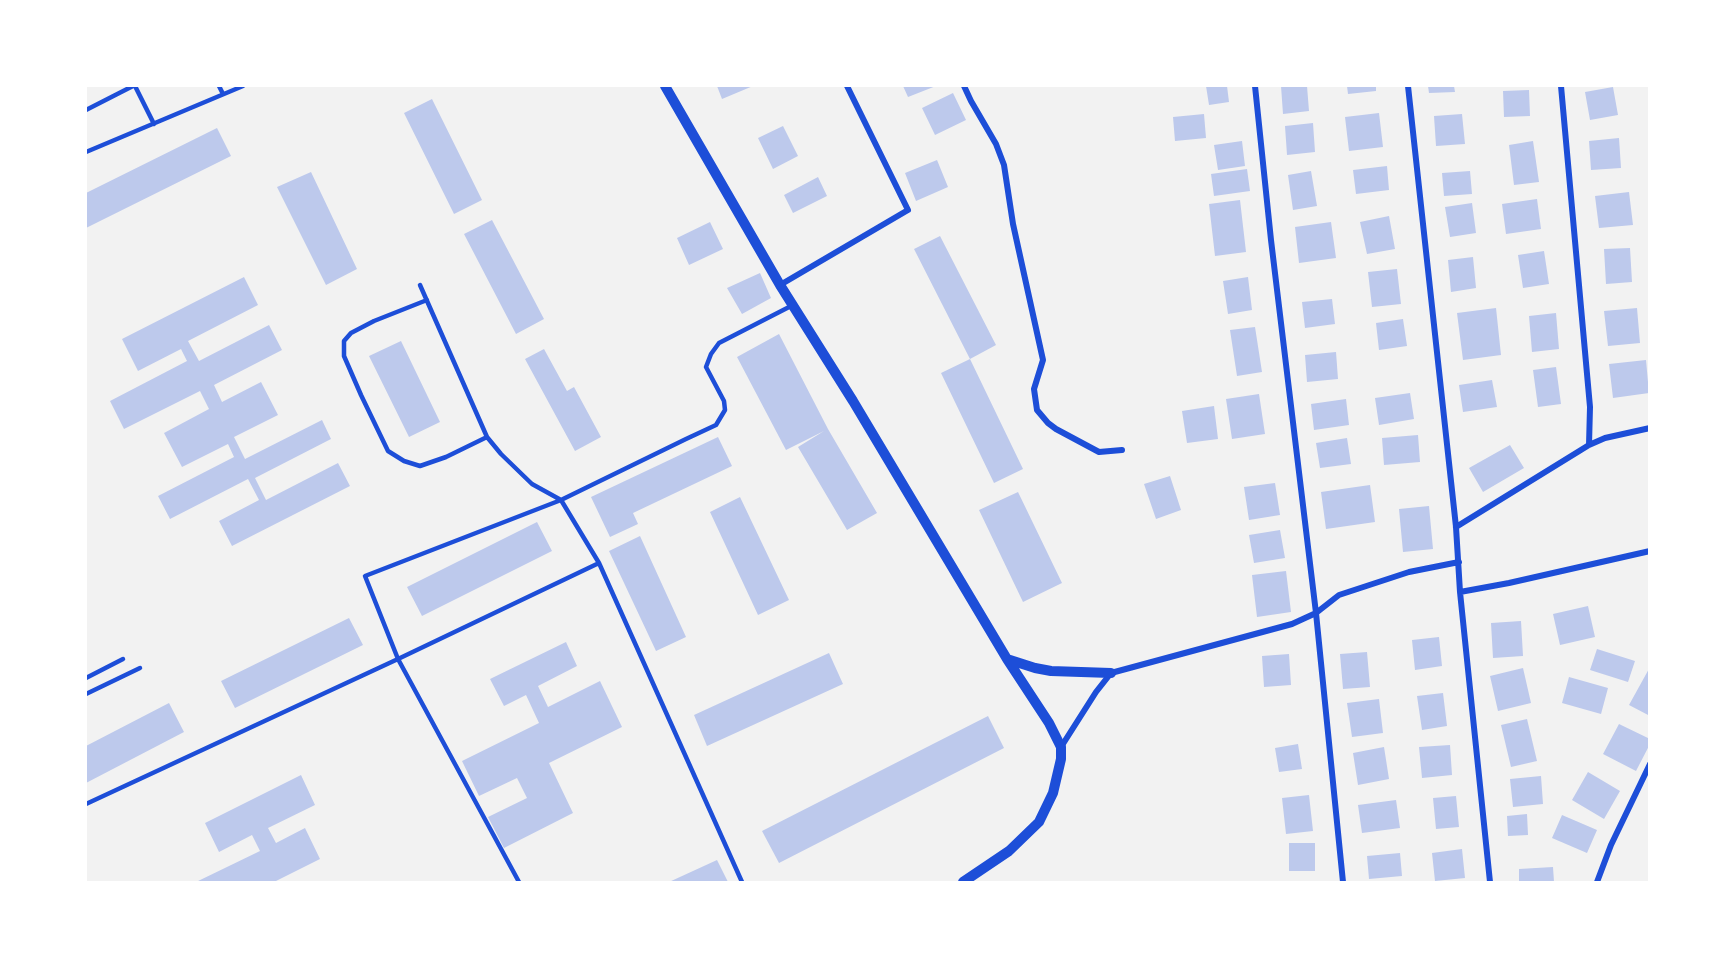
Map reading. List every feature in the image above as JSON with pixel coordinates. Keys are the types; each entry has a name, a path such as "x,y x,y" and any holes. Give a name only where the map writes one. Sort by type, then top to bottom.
{"street":[{"path":"665,86 780,285 1049,723 1061,747"},
{"path":"780,285 908,210 847,86"},
{"path":"964,86 996,144 1004,165 1013,224 1043,360 1034,390 1037,410 1056,429 1099,452 1122,450"},
{"path":"1255,86 1272,252 1316,613 1342,882"},
{"path":"1408,86 1456,527 1460,592 1490,882"},
{"path":"1561,86 1590,407 1589,446"},
{"path":"1456,527 1589,446 1605,438 1650,428"},
{"path":"1460,592 1650,551"},
{"path":"1008,659 1051,671 1111,673 1292,624 1316,613 1339,595 1409,572 1459,562"},
{"path":"963,882 1009,851 1039,822 1053,793 1061,747 1111,673"},
{"path":"1597,882 1611,844 1650,764"}],"lane":[{"path":"86,110 134,86 154,124"},
{"path":"219,86 224,94"},
{"path":"86,152 243,86"},
{"path":"420,285 487,437 532,484 561,500 599,563 741,882"},
{"path":"427,300 374,321 351,333 345,340 344,356 388,452 404,461 420,466 446,457 487,437"},
{"path":"519,882 398,659 365,576 561,500 716,426 725,410 724,401 706,367 714,348 719,343 792,305"},
{"path":"86,804 599,563"},
{"path":"86,678 123,659"},
{"path":"86,693 140,668"}],"building":[{"path":"717,86 753,86 722,99"},
{"path":"903,86 936,86 908,97"},
{"path":"1206,86 1227,86 1229,102 1209,105"},
{"path":"1281,86 1307,86 1309,111 1283,114"},
{"path":"1347,86 1376,86 1376,91 1348,94"},
{"path":"1428,86 1454,86 1455,92 1429,93"},
{"path":"1613,87 1618,115 1590,120 1585,92"},
{"path":"1529,90 1530,116 1504,117 1503,91"},
{"path":"953,93 966,120 935,135 922,108"},
{"path":"432,99 482,200 454,214 404,113"},
{"path":"1379,113 1383,147 1349,151 1345,117"},
{"path":"1204,114 1206,138 1175,141 1173,117"},
{"path":"1462,114 1465,144 1436,146 1434,116"},
{"path":"1313,123 1315,152 1287,155 1285,126"},
{"path":"783,126 798,156 773,169 758,138"},
{"path":"217,128 231,156 86,228 86,193"},
{"path":"1619,138 1621,168 1591,170 1589,141"},
{"path":"1242,141 1245,166 1218,170 1214,145"},
{"path":"1533,141 1539,182 1514,185 1509,145"},
{"path":"937,160 948,187 916,201 905,173"},
{"path":"1387,166 1389,190 1356,194 1353,170"},
{"path":"1247,169 1250,191 1214,196 1211,174"},
{"path":"1311,171 1317,206 1293,210 1288,175"},
{"path":"1470,171 1472,194 1444,196 1442,173"},
{"path":"311,172 357,269 326,285 277,187"},
{"path":"818,177 827,196 793,213 784,195"},
{"path":"1629,192 1633,225 1599,228 1595,196"},
{"path":"1537,199 1541,229 1506,234 1502,204"},
{"path":"1240,200 1246,252 1215,256 1209,204"},
{"path":"1472,203 1476,233 1450,237 1445,207"},
{"path":"1389,216 1395,249 1367,254 1360,222"},
{"path":"492,220 544,319 516,334 464,234"},
{"path":"710,222 723,249 689,265 677,238"},
{"path":"1331,222 1336,258 1299,263 1295,227"},
{"path":"940,236 996,345 970,359 914,249"},
{"path":"1630,248 1632,282 1606,284 1604,249"},
{"path":"1544,251 1549,284 1523,288 1518,255"},
{"path":"1473,257 1476,288 1451,292 1448,260"},
{"path":"1397,269 1401,304 1372,307 1368,272"},
{"path":"760,273 771,298 742,314 727,288"},
{"path":"244,277 258,305 188,341 199,361 269,325 282,350 214,385 222,402 261,382 278,415 234,437 245,459 322,420 331,439 255,478 266,500 338,463 350,486 232,546 219,521 259,500 248,479 170,519 158,496 234,457 228,444 182,467 164,433 209,409 200,391 124,429 110,401 187,361 181,349 138,371 122,339"},
{"path":"1248,277 1252,310 1228,314 1223,281"},
{"path":"1332,299 1335,324 1305,328 1302,302"},
{"path":"1496,308 1501,355 1463,360 1457,313"},
{"path":"1637,308 1640,343 1608,346 1604,311"},
{"path":"1556,313 1559,349 1532,352 1529,316"},
{"path":"1403,319 1407,346 1379,350 1376,323"},
{"path":"1255,327 1262,372 1237,376 1230,330"},
{"path":"779,334 828,429 877,513 847,530 798,447 824,431 786,450 737,357"},
{"path":"401,341 440,422 409,437 369,356"},
{"path":"544,349 567,391 574,387 601,437 575,451 525,359"},
{"path":"1336,352 1338,379 1307,382 1305,355"},
{"path":"970,359 1023,469 994,483 941,373"},
{"path":"1646,360 1649,393 1613,398 1609,364"},
{"path":"1556,367 1561,404 1538,407 1533,370"},
{"path":"1492,380 1497,407 1463,412 1459,385"},
{"path":"1410,393 1414,419 1379,425 1375,398"},
{"path":"1259,394 1265,434 1232,439 1226,399"},
{"path":"1346,399 1349,425 1314,430 1311,404"},
{"path":"1214,406 1218,439 1187,443 1182,411"},
{"path":"1418,435 1420,462 1384,465 1382,438"},
{"path":"718,437 732,466 633,513 638,524 610,537 591,497"},
{"path":"1347,438 1351,464 1320,468 1316,443"},
{"path":"1510,445 1524,468 1483,492 1469,468"},
{"path":"1170,476 1181,510 1156,519 1144,484"},
{"path":"1275,483 1280,515 1249,520 1244,487"},
{"path":"1370,485 1375,522 1326,529 1321,492"},
{"path":"1018,492 1062,583 1023,602 979,510"},
{"path":"740,497 789,600 758,615 710,512"},
{"path":"1429,506 1433,549 1403,552 1399,509"},
{"path":"537,522 552,551 422,616 407,587"},
{"path":"1280,530 1285,558 1254,563 1249,535"},
{"path":"640,536 686,637 656,651 609,551"},
{"path":"1286,571 1291,612 1257,617 1252,575"},
{"path":"1588,606 1595,637 1560,645 1553,614"},
{"path":"349,618 363,645 235,708 221,681"},
{"path":"1521,621 1523,656 1493,658 1491,623"},
{"path":"1439,637 1442,666 1415,670 1412,640"},
{"path":"566,642 577,666 538,686 548,707 600,681 622,727 549,763 573,813 504,848 488,817 527,798 517,778 479,796 462,761 539,723 526,695 504,706 490,679"},
{"path":"1597,649 1635,661 1628,682 1590,670"},
{"path":"1367,652 1370,687 1343,689 1340,654"},
{"path":"829,653 843,684 707,746 694,715"},
{"path":"1289,654 1291,685 1264,687 1262,656"},
{"path":"1650,667 1650,716 1629,705"},
{"path":"1523,668 1531,703 1498,711 1490,676"},
{"path":"1569,677 1608,688 1601,714 1562,703"},
{"path":"1443,693 1447,726 1422,730 1417,696"},
{"path":"1379,699 1383,733 1352,737 1347,703"},
{"path":"169,703 184,732 86,783 86,746"},
{"path":"988,716 1004,748 779,863 762,831"},
{"path":"1527,719 1537,761 1511,767 1501,725"},
{"path":"1619,724 1650,739 1650,744 1636,771 1603,754"},
{"path":"1298,744 1302,769 1279,772 1275,748"},
{"path":"1450,745 1452,775 1422,778 1419,747"},
{"path":"1384,747 1389,779 1358,785 1353,753"},
{"path":"1588,772 1620,791 1604,819 1572,800"},
{"path":"301,775 315,805 268,828 276,843 305,828 320,859 274,882 196,882 260,851 252,835 219,852 205,823"},
{"path":"1541,776 1543,804 1513,807 1510,779"},
{"path":"1309,795 1313,831 1286,834 1282,798"},
{"path":"1456,796 1459,827 1436,829 1433,798"},
{"path":"1396,800 1400,828 1362,833 1358,805"},
{"path":"1527,814 1528,835 1508,836 1507,816"},
{"path":"1562,815 1597,830 1587,853 1552,838"},
{"path":"1289,843 1315,843 1315,871 1289,871"},
{"path":"1462,849 1465,878 1435,881 1432,853"},
{"path":"1400,853 1402,876 1369,879 1367,856"},
{"path":"717,860 728,882 669,882"},
{"path":"1553,867 1554,882 1519,882 1519,869"}]}
